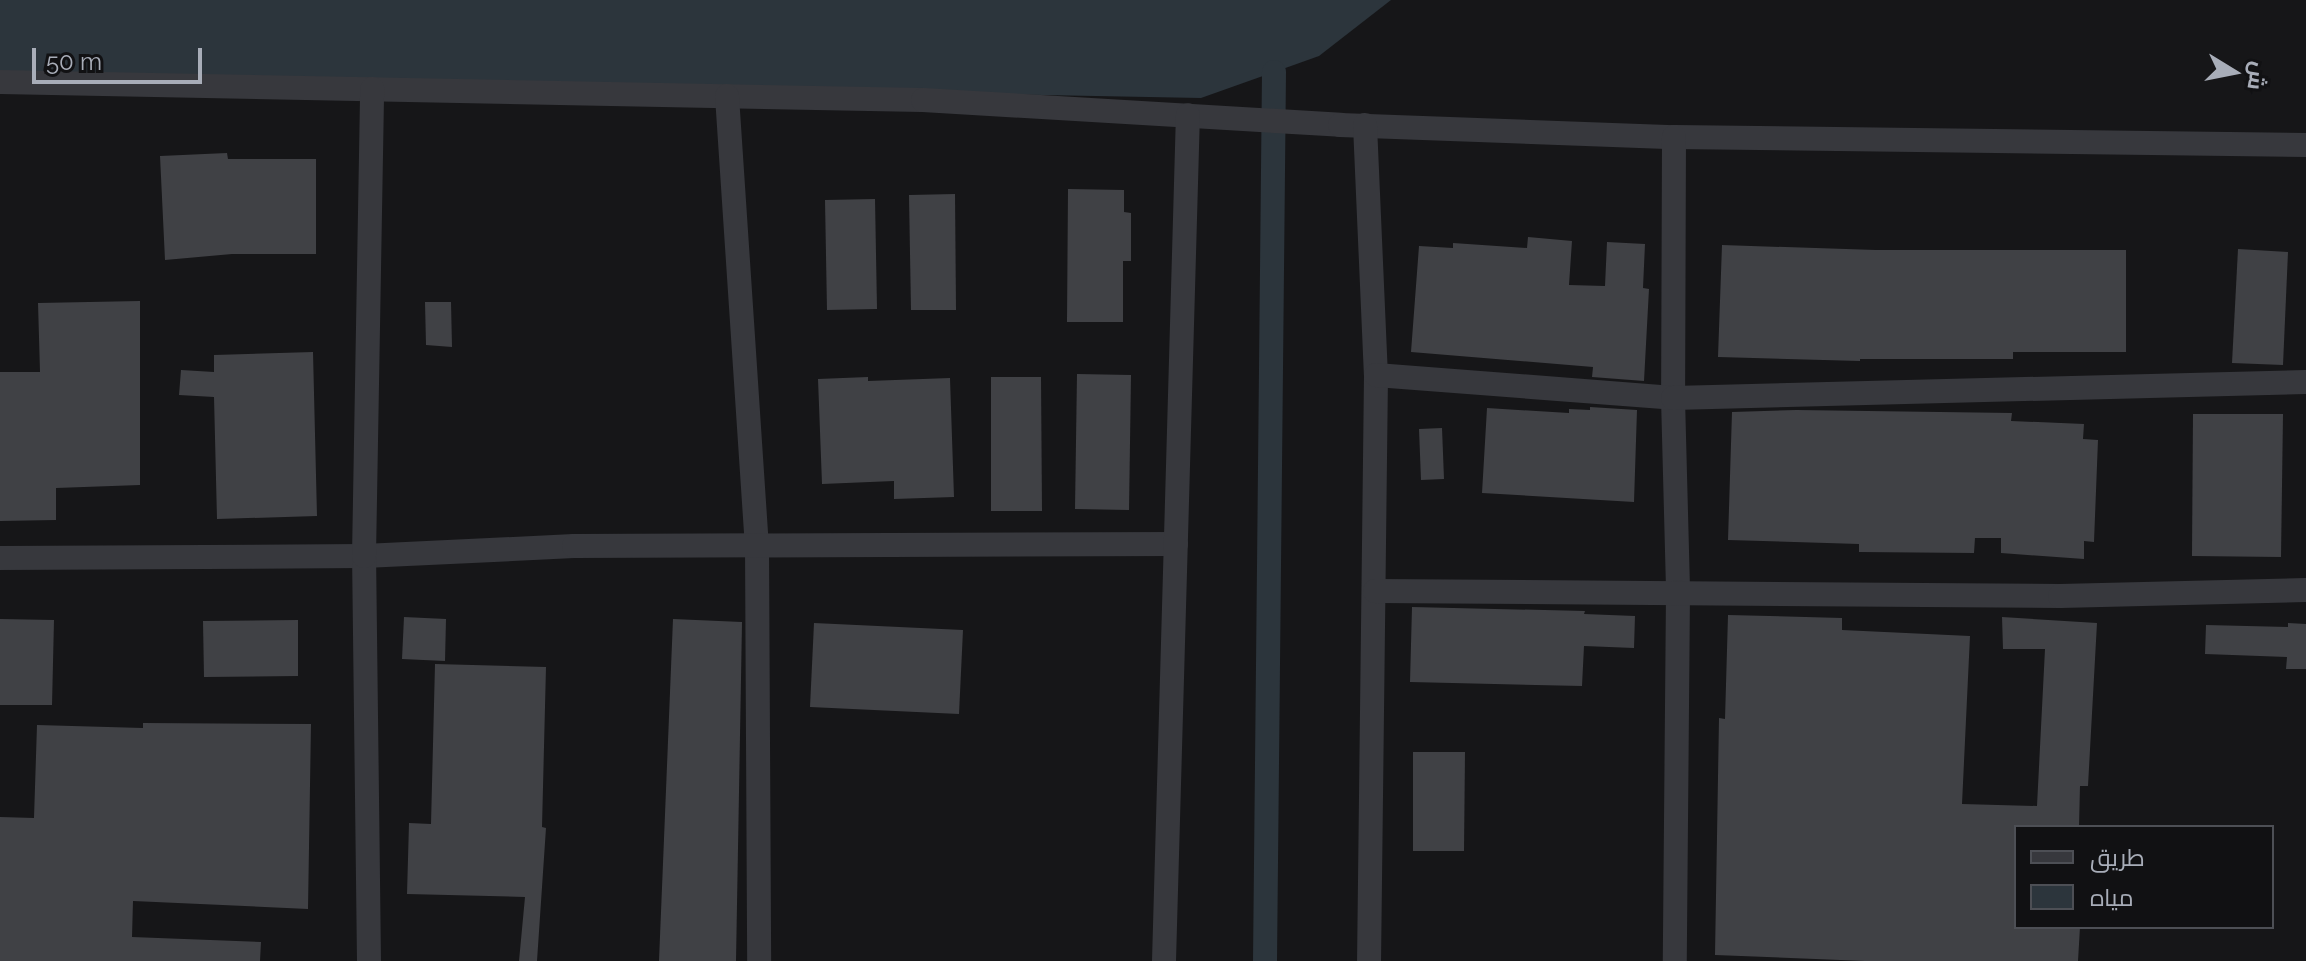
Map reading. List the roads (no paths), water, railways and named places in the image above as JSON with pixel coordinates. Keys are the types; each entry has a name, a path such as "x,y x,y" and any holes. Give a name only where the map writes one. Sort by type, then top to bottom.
{"street":[{"path":"0,82 923,100 1365,125 1674,137 2306,145"},
{"path":"369,961 364,556 372,89"},
{"path":"727,96 757,547 759,961"},
{"path":"1164,961 1188,115"},
{"path":"1365,125 1376,375 1369,961"},
{"path":"1674,137 1673,398 1678,592 1675,961"},
{"path":"1376,375 1673,398 2306,382"},
{"path":"0,558 364,556 574,546 1176,544"},
{"path":"1375,591 2060,596 2306,590"}],"water":[{"path":"0,0 1391,0 1319,56 1201,98 0,76"}],"waterway":[{"path":"1265,961 1274,72"}]}
